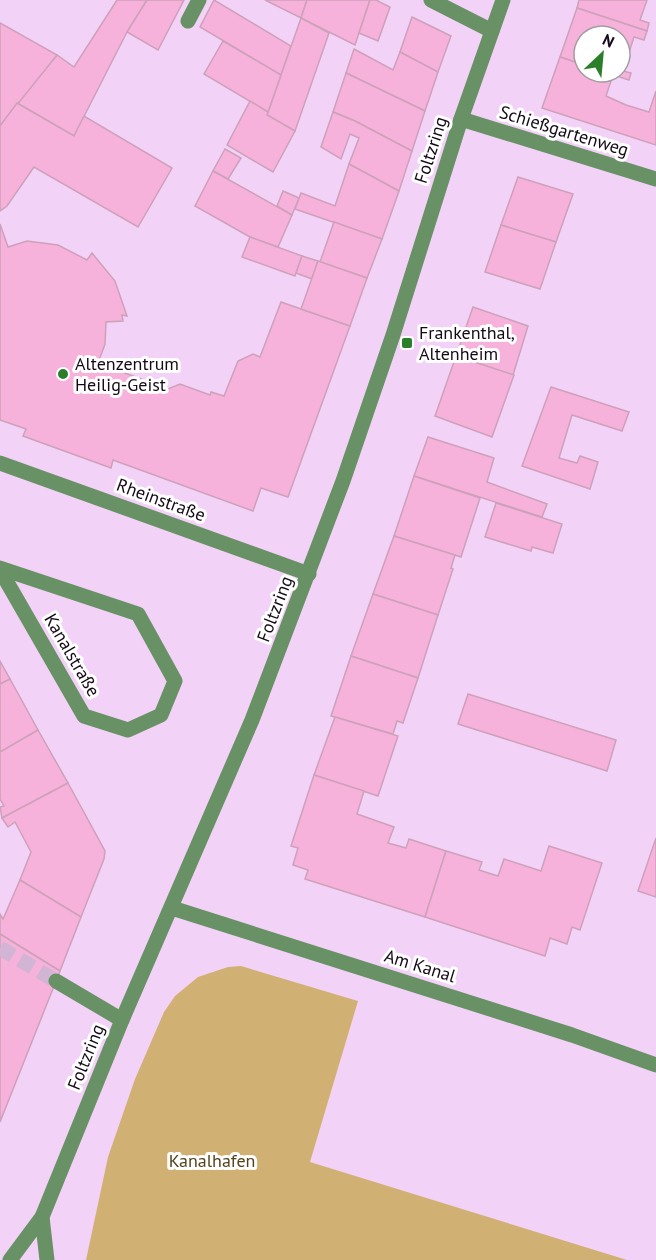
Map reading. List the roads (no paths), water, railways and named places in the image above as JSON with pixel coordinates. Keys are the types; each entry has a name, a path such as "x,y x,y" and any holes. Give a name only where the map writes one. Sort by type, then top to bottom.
{"street":[{"path":"188,21 199,0"},
{"path":"431,0 492,31"},
{"name":"Foltzring","path":"10,1260 42,1217 122,1020 231,771 309,574 393,335 461,119 502,0"},
{"name":"Schießgartenweg","path":"461,119 656,179"},
{"name":"Rheinstraße","path":"0,463 309,574"},
{"name":"Kanalstraße","path":"0,569 138,614 174,681 161,715 128,730 84,716 0,569"},
{"name":"Am Kanal","path":"172,908 572,1035 656,1065"},
{"path":"56,981 122,1020"},
{"name":"Foltzring","path":"42,1217 47,1260"}],"tunnel":[{"path":"0,948 56,981"}],"place":[{"name":"Frankenthal, Altenheim","path":"407,343"},
{"name":"Altenzentrum Heilig-Geist","path":"63,374"}],"park label":[{"name":"Kanalhafen","path":"212,1161"}]}
